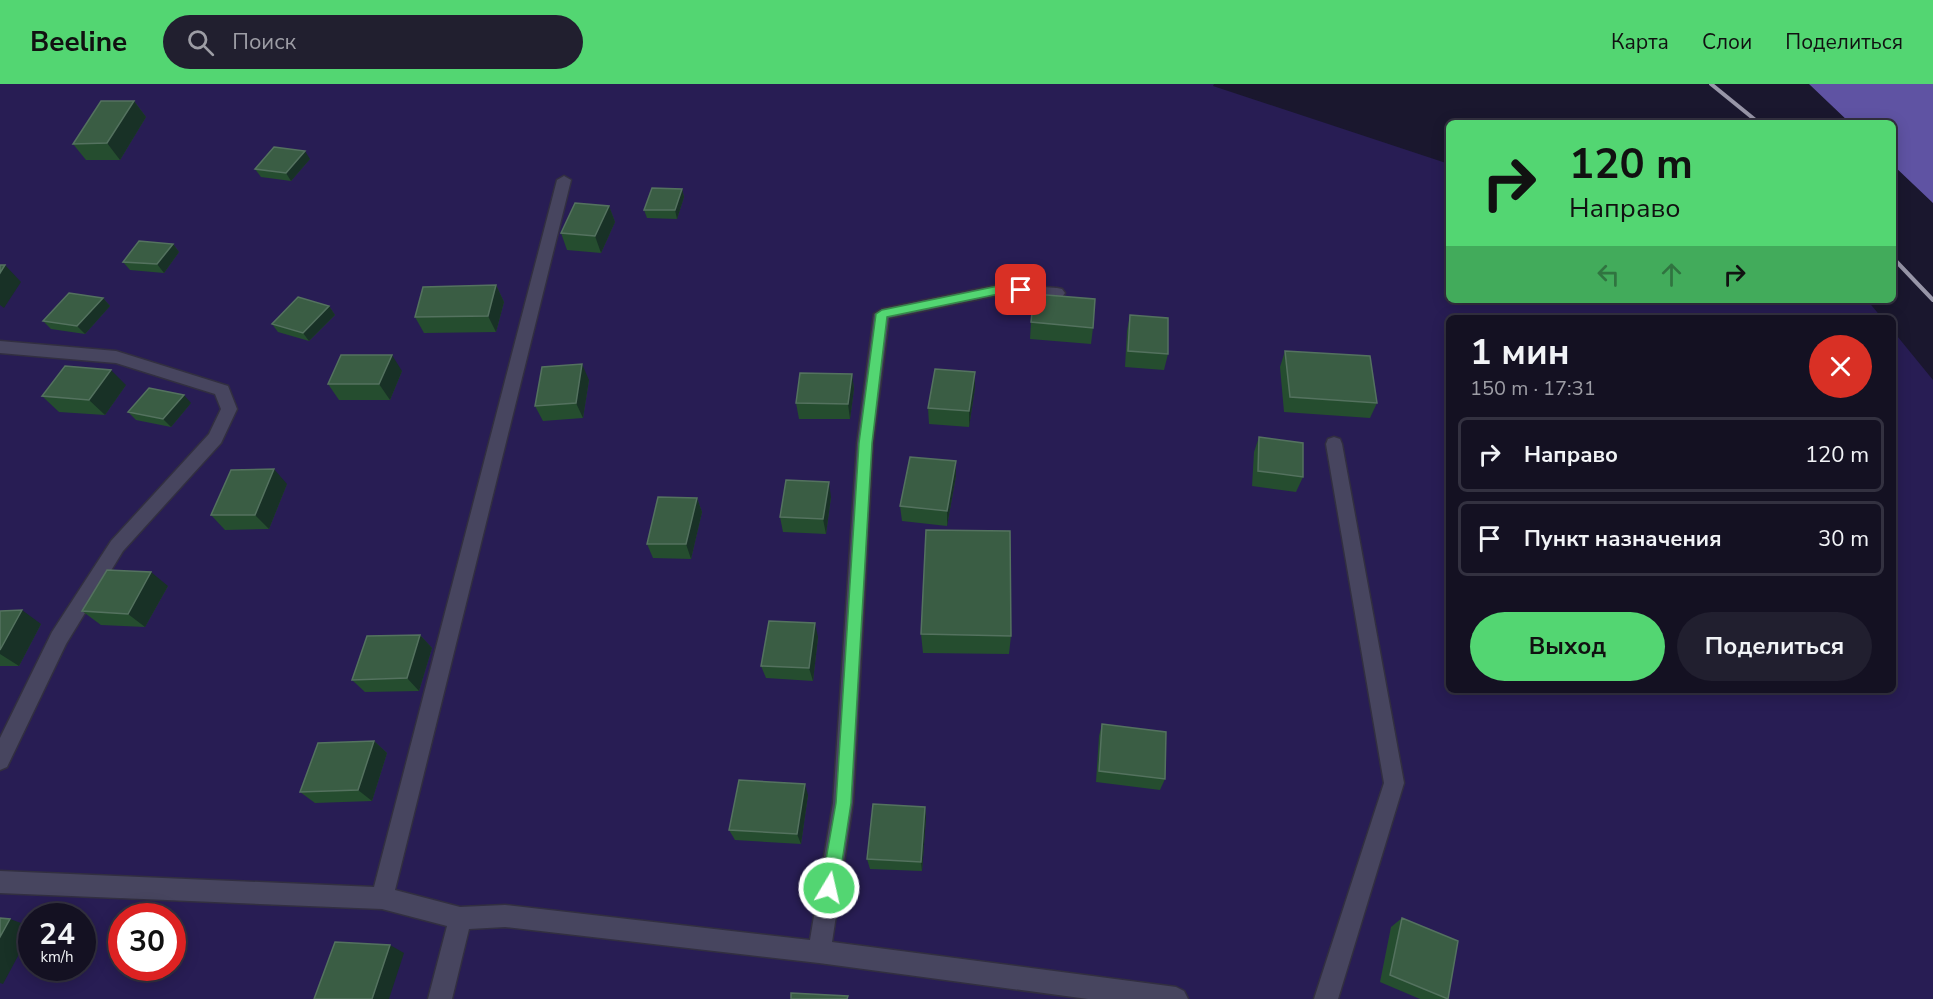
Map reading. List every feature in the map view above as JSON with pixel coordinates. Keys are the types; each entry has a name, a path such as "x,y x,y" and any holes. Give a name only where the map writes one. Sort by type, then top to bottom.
{"street":[{"path":"382,898 564,180"},
{"path":"819,952 843,803 865,443 882,314 1003,289 1057,293"},
{"path":"0,347 116,357 222,390 229,410 215,438 117,546 59,638 0,760"},
{"path":"1326,999 1394,783 1334,444"},
{"path":"0,882 382,898 460,918 505,916 819,952 1176,999"},
{"path":"440,999 460,918"}],"shaded area":[{"path":"0,84 1214,84 1213,86 1446,163 1446,303 1870,303 1880,315 1446,315 1446,693 1896,693 1896,335 1933,380 1933,999 0,999"},
{"path":"1809,84 1933,84 1933,203 1896,168 1896,120 1847,120"}],"building":[{"path":"101,101 134,101 107,143 73,144"},
{"path":"274,147 305,151 286,173 255,169"},
{"path":"652,188 682,189 675,210 644,210"},
{"path":"575,203 609,206 595,236 561,233"},
{"path":"139,241 173,244 157,264 123,262"},
{"path":"496,285 488,316 415,317 423,287"},
{"path":"69,293 103,298 77,326 43,321"},
{"path":"1034,294 1095,299 1093,328 1031,322"},
{"path":"298,297 329,306 303,333 272,324"},
{"path":"1130,315 1168,318 1168,354 1128,351"},
{"path":"1285,351 1370,356 1377,403 1290,397"},
{"path":"341,355 392,355 379,384 328,384"},
{"path":"582,364 576,403 535,406 542,367"},
{"path":"65,366 111,370 89,400 42,396"},
{"path":"935,369 975,372 969,411 928,408"},
{"path":"800,373 852,374 848,404 796,403"},
{"path":"149,388 184,395 163,419 128,412"},
{"path":"1259,437 1303,443 1303,477 1258,471"},
{"path":"910,457 956,461 947,511 900,506"},
{"path":"274,469 255,515 211,515 231,470"},
{"path":"786,480 829,482 823,519 780,517"},
{"path":"658,497 697,498 686,544 647,544"},
{"path":"926,530 1010,531 1011,636 921,634"},
{"path":"107,570 151,572 128,614 82,611"},
{"path":"22,610 0,650 0,611"},
{"path":"769,621 815,623 809,668 761,666"},
{"path":"420,635 407,678 352,680 367,636"},
{"path":"1102,724 1166,732 1165,779 1099,771"},
{"path":"374,741 358,790 300,792 318,743"},
{"path":"739,780 805,784 797,834 729,830"},
{"path":"873,804 925,807 921,862 867,859"},
{"path":"0,918 10,919 0,937"},
{"path":"1402,918 1458,941 1448,999 1390,975"},
{"path":"335,942 390,945 372,999 314,999"},
{"path":"791,993 848,996 847,999 791,999"}],"railway":[{"path":"1711,84 1755,120"},
{"path":"1896,261 1933,300"}],"route":[{"path":"829,888 843,803 865,443 882,314 1003,289 1021,290"}]}
